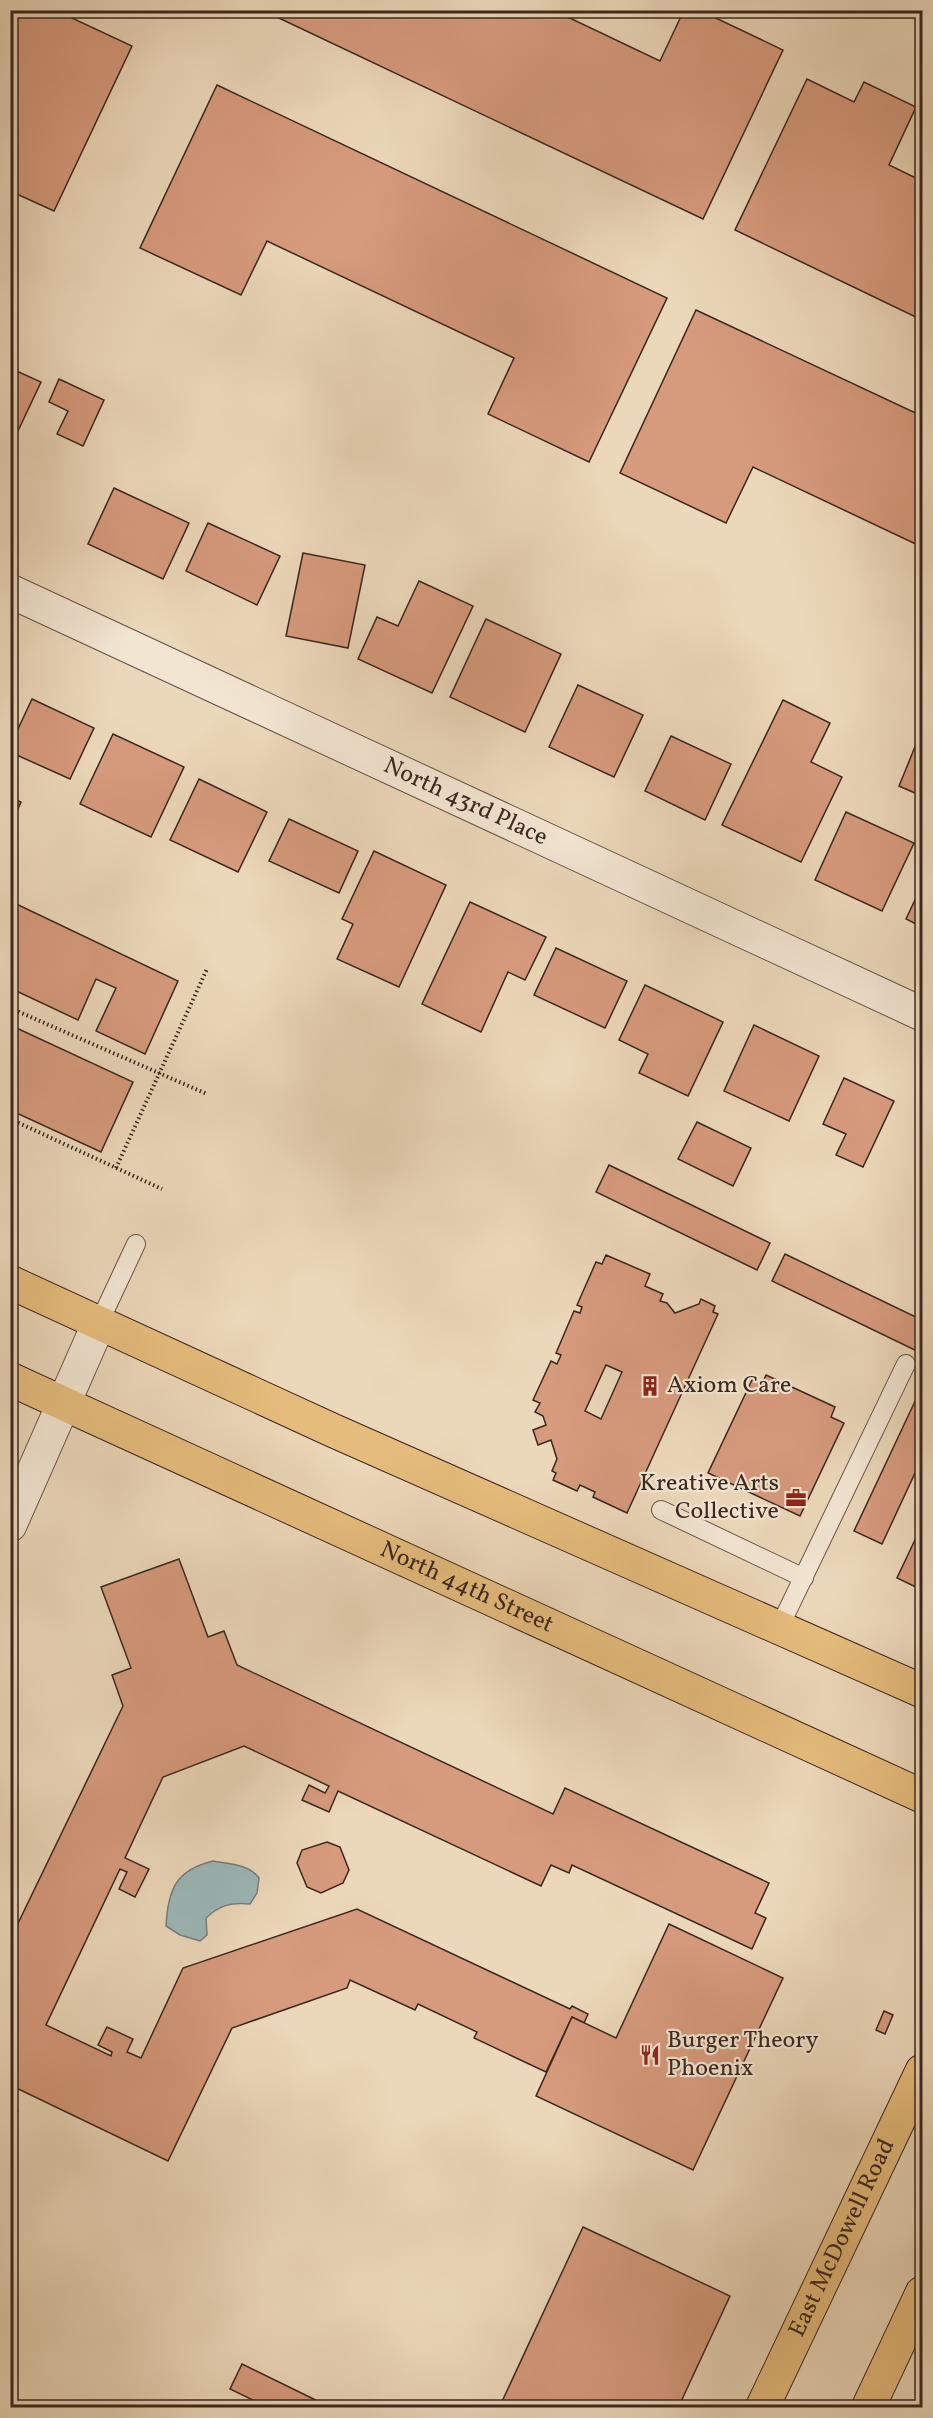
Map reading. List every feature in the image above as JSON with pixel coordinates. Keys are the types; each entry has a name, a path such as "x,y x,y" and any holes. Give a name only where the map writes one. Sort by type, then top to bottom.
{"main road":[{"path":"10,1282 342,1435 922,1691"},
{"name":"North 44th Street","path":"11,1380 922,1796"},
{"name":"East McDowell Road","path":"762,2408 922,2071"},
{"path":"868,2408 922,2293"}],"street":[{"name":"North 43rd Place","path":"10,591 922,1014"},
{"path":"10,1525 99,1323"}],"lane":[{"path":"99,1323 136,1244"},
{"path":"779,1628 906,1364"},
{"path":"661,1510 804,1578"}],"path":[{"path":"116,1168 207,969"},
{"path":"10,1008 207,1094"},
{"path":"10,1119 162,1189"}],"water":[{"path":"213,1861 238,1865 255,1873 259,1878 257,1893 250,1904 226,1905 206,1918 207,1935 200,1941 180,1935 166,1926 167,1913 172,1892 182,1876 200,1865"}],"building":[{"path":"10,10 55,10 132,46 54,211 10,191"},
{"path":"262,10 553,10 660,61 684,10 699,10 783,50 703,219"},
{"path":"807,79 854,102 864,82 916,107 889,165 922,181 922,320 735,230"},
{"path":"217,85 667,298 589,462 488,414 514,358 267,241 241,295 140,248"},
{"path":"696,310 922,416 922,547 753,467 726,523 620,473"},
{"path":"10,368 41,382 10,448"},
{"path":"59,379 104,400 83,446 57,434 68,411 49,402"},
{"path":"114,488 189,523 163,579 88,544"},
{"path":"208,523 280,556 257,605 186,571"},
{"path":"303,553 365,565 348,648 286,636"},
{"path":"419,581 473,606 432,693 358,659 377,617 398,626"},
{"path":"486,619 561,654 525,732 450,697"},
{"path":"578,685 643,715 614,777 549,747"},
{"path":"32,699 94,728 70,779 10,752 10,746"},
{"path":"783,700 830,723 811,762 842,777 801,862 722,825"},
{"path":"113,734 184,767 151,837 80,804"},
{"path":"671,736 731,764 705,820 645,791"},
{"path":"919,737 922,738 922,796 899,786"},
{"path":"199,779 267,812 238,872 170,840"},
{"path":"10,797 21,802 10,826"},
{"path":"846,812 914,843 882,911 815,880"},
{"path":"289,819 358,851 339,893 269,861"},
{"path":"374,851 446,885 399,987 337,959 353,924 342,919"},
{"path":"922,885 922,927 906,919"},
{"path":"10,901 178,981 145,1054 96,1031 116,988 96,979 78,1020 10,988"},
{"path":"470,902 546,937 525,980 508,972 481,1032 422,1004"},
{"path":"556,948 627,981 605,1028 534,995"},
{"path":"645,985 723,1022 688,1096 639,1073 648,1054 619,1040"},
{"path":"10,1025 133,1082 101,1152 10,1110"},
{"path":"754,1025 819,1056 789,1121 724,1091"},
{"path":"844,1078 894,1101 863,1167 836,1155 846,1134 823,1124"},
{"path":"697,1122 751,1148 733,1186 678,1159"},
{"path":"609,1165 770,1243 757,1270 596,1192"},
{"path":"785,1254 922,1320 921,1353 772,1281"},
{"name":"Axiom Care","path":"606,1255 650,1274 645,1286 663,1294 660,1301 667,1303 675,1313 699,1304 701,1299 715,1306 713,1312 718,1314 627,1513 593,1497 595,1492 580,1485 577,1491 553,1480 556,1473 552,1471 557,1459 551,1440 538,1445 533,1430 546,1425 543,1416 535,1412 540,1403 533,1400 551,1361 557,1364 561,1355 556,1353 574,1311 580,1313 582,1307 577,1305 596,1262 602,1264","holes":["606,1365 622,1372 601,1419 585,1411"]},
{"path":"766,1375 835,1407 831,1417 844,1423 800,1516 708,1473 752,1380 762,1384"},
{"path":"918,1395 922,1397 922,1458 882,1544 854,1531"},
{"path":"922,1525 922,1590 897,1578"},
{"path":"179,1559 208,1637 224,1631 237,1665 553,1814 565,1788 769,1883 755,1913 766,1918 752,1949 572,1865 569,1873 551,1865 541,1886 338,1791 329,1812 302,1800 309,1785 325,1793 329,1786 244,1746 163,1777 125,1858 149,1869 135,1897 119,1889 127,1872 120,1869 46,2025 111,2056 112,2052 98,2045 107,2027 133,2039 127,2052 141,2058 183,1968 357,1909 570,2009 572,2006 588,2014 584,2023 572,2017 546,2072 474,2038 477,2032 418,2004 415,2010 350,1980 347,1988 232,2028 168,2161 10,2085 10,1940 123,1706 112,1675 131,1668 101,1587"},
{"path":"327,1842 340,1847 349,1870 343,1883 321,1893 307,1887 297,1863 302,1850"},
{"name":"Burger Theory Phoenix","path":"669,1924 783,1978 693,2170 536,2096 572,2017 616,2038"},
{"path":"884,2011 893,2015 885,2034 876,2030"},
{"path":"10,2108 18,2111 10,2126"},
{"path":"583,2227 730,2296 678,2408 499,2408"},
{"path":"242,2364 332,2408 269,2408 230,2389"}],"place":[{"name":"Axiom Care","path":"650,1386"},
{"name":"Kreative Arts Collective","path":"796,1498"},
{"name":"Burger Theory Phoenix","path":"650,2055"}]}
